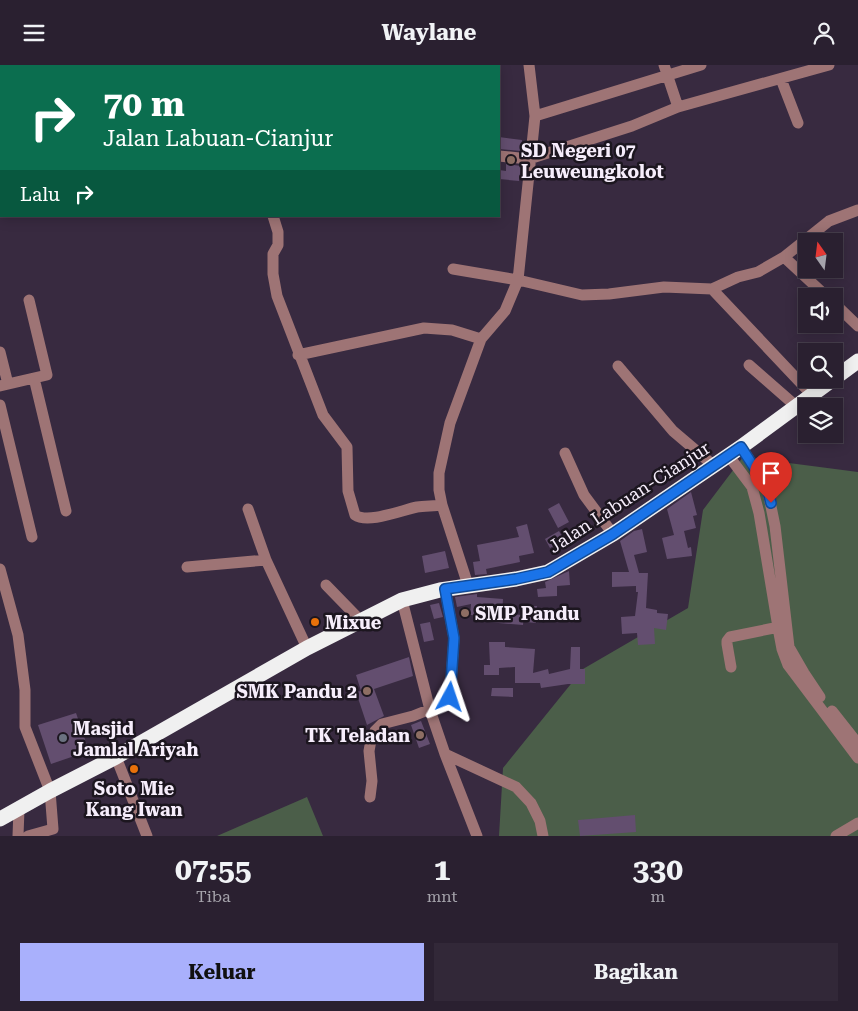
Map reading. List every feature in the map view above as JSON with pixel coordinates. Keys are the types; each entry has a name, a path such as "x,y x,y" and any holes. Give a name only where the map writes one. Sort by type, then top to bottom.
{"highway":[{"name":"Jalan Labuan-Cianjur","path":"0,819 116,757 307,648 402,601 445,589 516,579 548,572 613,534 741,447 858,361"}],"street":[{"path":"468,585 442,505 439,490 439,473 450,423 481,339 505,311 518,280 529,159 535,116 529,65"},
{"path":"535,116 666,70 701,65"},
{"path":"500,156 529,159 632,126 678,107 829,65"},
{"path":"666,70 678,107"},
{"path":"781,79 798,123"},
{"path":"453,269 518,280 582,295 602,295 664,287 712,289 738,277 758,272 784,257 821,226 840,216 858,210"},
{"path":"273,217 278,232 278,245 274,254 272,274 276,296 298,355 324,415 348,447 348,491 354,515 360,518 383,517 417,507 442,505"},
{"path":"784,257 817,288"},
{"path":"712,289 812,396"},
{"path":"0,352 4,385 47,375 29,300"},
{"path":"843,312 858,326"},
{"path":"298,355 424,328 452,330 481,339"},
{"path":"749,365 797,407"},
{"path":"618,366 673,431 713,465"},
{"path":"34,378 66,511"},
{"path":"0,405 32,537"},
{"path":"741,447 767,487 784,589 782,649 788,665 858,758"},
{"path":"565,453 584,495 613,534"},
{"path":"728,455 752,487 760,513 782,627 790,647 804,673 829,708 858,743"},
{"path":"248,509 266,560 307,648"},
{"path":"187,567 266,560"},
{"path":"0,569 18,635 25,690 25,727 50,791 53,829 28,836"},
{"path":"326,585 361,621"},
{"path":"370,797 372,781 369,751 375,731 382,723 413,716 448,702 450,697 454,638 445,589"},
{"path":"402,601 430,709 445,754 477,836"},
{"path":"731,667 727,644 730,637 782,627"},
{"path":"445,754 516,787 531,803 540,821 543,836"},
{"path":"116,757 147,836"},
{"path":"18,836 19,809"},
{"path":"836,836 858,823"}],"green space":[{"path":"743,457 858,472 858,836 499,836 503,768 583,669 688,608 703,510"},
{"path":"307,797 323,836 217,836"}],"building":[{"path":"500,137 522,140 521,151 500,149"},
{"path":"506,164 521,166 519,181 500,179 500,170 506,171"},
{"path":"691,492 697,515 693,516 696,528 684,531 688,548 691,547 692,556 667,559 662,538 674,535 667,509"},
{"path":"559,503 569,522 558,528 548,509"},
{"path":"527,524 534,553 519,556 520,562 486,569 487,574 475,575 473,562 480,561 477,545 519,537 516,527"},
{"path":"642,529 647,552 634,555 639,573 648,573 646,608 657,610 657,613 668,614 666,630 654,628 655,644 638,645 637,633 622,634 621,617 635,616 638,592 636,592 636,586 612,587 612,572 629,572 620,541 634,531"},
{"path":"559,531 564,540 550,548 545,539"},
{"path":"445,551 449,568 425,573 422,556"},
{"path":"569,571 570,585 557,586 557,596 538,597 537,589 546,588 545,582"},
{"path":"477,594 477,597 503,599 502,614 524,615 523,625 487,622 488,616 470,615 471,604 457,607 455,597"},
{"path":"439,603 443,617 434,619 430,605"},
{"path":"526,606 537,606 536,623 526,622"},
{"path":"430,622 434,640 424,642 420,624"},
{"path":"489,642 505,642 505,647 535,649 533,673 548,669 549,674 570,669 571,647 580,647 580,669 585,669 585,684 568,684 541,688 540,683 515,683 515,667 499,668 499,675 484,675 484,665 490,665"},
{"name":"SMK Pandu 2","path":"409,657 413,676 374,689 384,716 367,725 356,692 361,691 356,675"},
{"path":"492,688 513,688 513,697 491,696"},
{"name":"Masjid Jamlal Ariyah","path":"76,713 89,751 51,764 38,725"},
{"name":"TK Teladan","path":"421,721 430,744 419,748 411,725"},
{"path":"635,815 636,832 580,836 578,820"}],"place":[{"name":"SD Negeri 07 Leuweungkolot","path":"511,160"},
{"name":"SMP Pandu","path":"465,613"},
{"name":"Mixue","path":"315,622"},
{"name":"SMK Pandu 2","path":"367,691"},
{"name":"TK Teladan","path":"420,735"},
{"name":"Masjid Jamlal Ariyah","path":"63,738"},
{"name":"Soto Mie Kang Iwan","path":"134,769"}],"route":[{"path":"450,697 454,665 454,638 445,589 516,579 548,572 579,552 613,534 741,447 767,487 771,503"}]}
